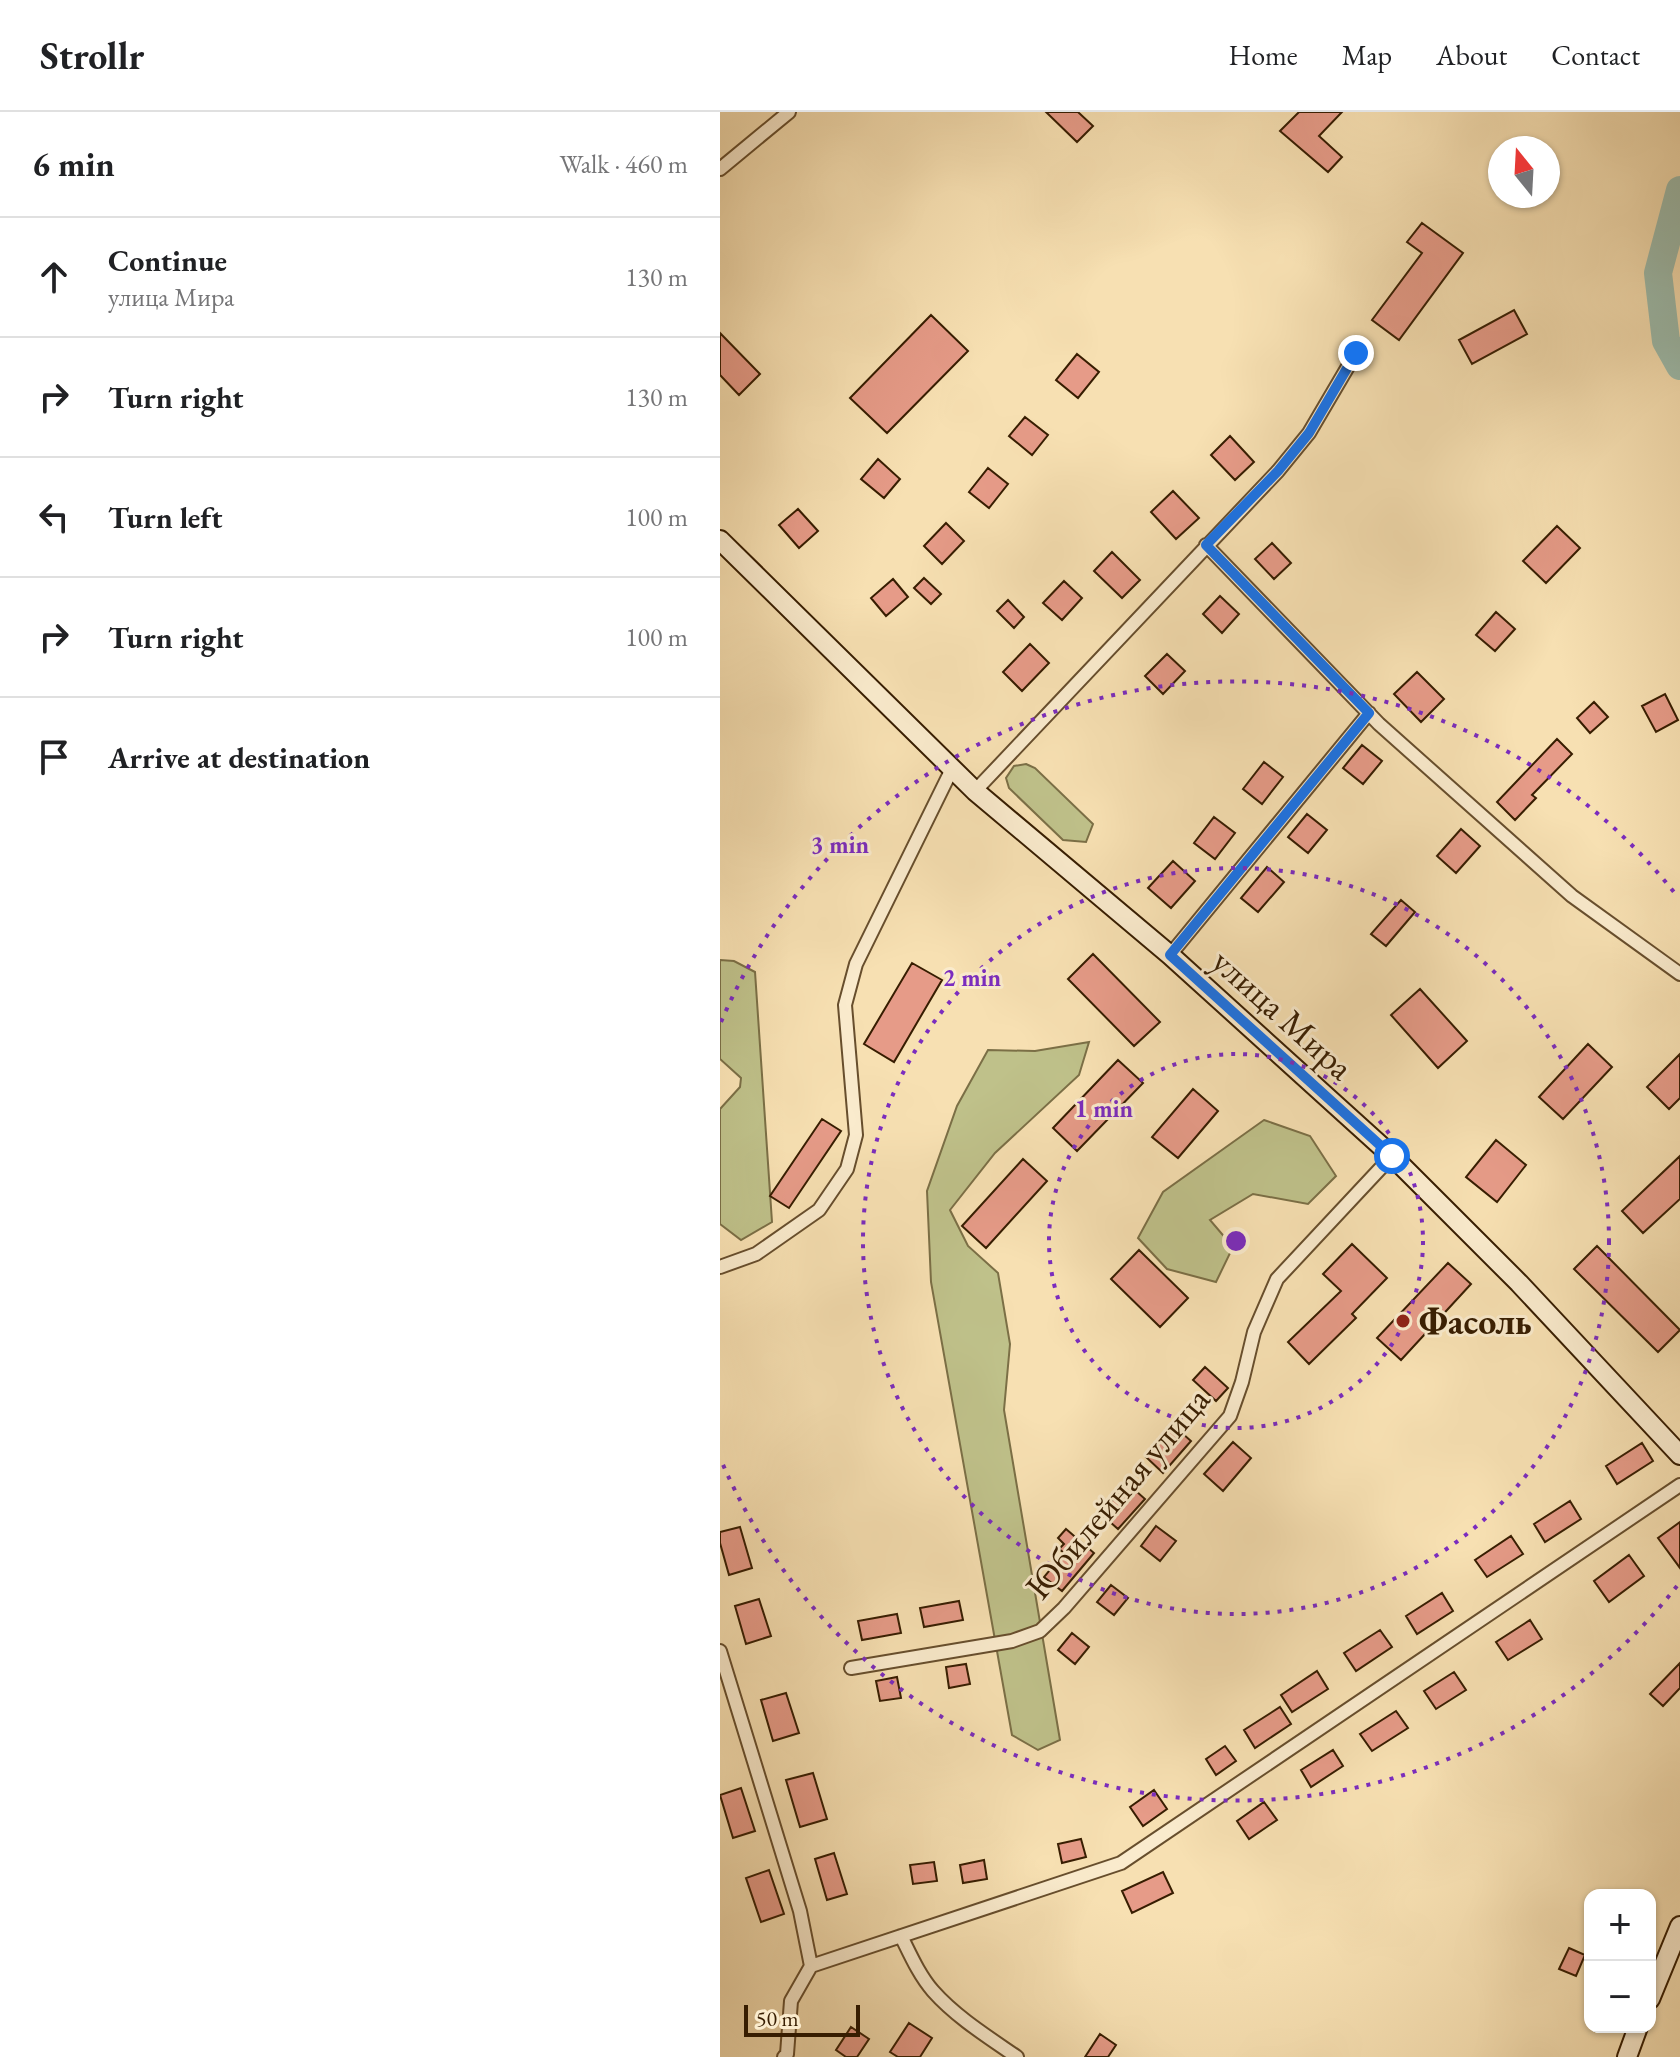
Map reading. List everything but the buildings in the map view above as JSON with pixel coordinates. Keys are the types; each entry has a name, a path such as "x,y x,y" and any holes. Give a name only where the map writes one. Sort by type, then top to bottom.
{"street":[{"path":"720,169 789,112"},
{"path":"975,791 1278,471 1309,433 1356,353"},
{"name":"улица Мира","path":"720,540 975,791 1170,955 1392,1156 1519,1283 1680,1455"},
{"path":"1206,545 1369,713 1572,896 1680,974"},
{"path":"1170,955 1369,713"},
{"path":"720,1267 756,1254 819,1210 847,1169 856,1135 845,1005 856,964 952,769"},
{"name":"Юбилейная улица","path":"851,1668 1012,1641 1040,1631 1064,1608 1230,1416 1254,1332 1277,1279 1392,1156"},
{"path":"811,1966 1121,1863 1680,1485"},
{"path":"720,1651 800,1911 811,1966 791,2001 787,2054 784,2057"},
{"path":"1656,1984 1680,1926"},
{"path":"901,1936 932,1990 960,2016 1017,2057"},
{"path":"1627,2057 1636,2033"}],"green space":[{"path":"1026,764 1035,768 1093,824 1086,842 1063,840 1009,788 1006,778 1014,766"},
{"path":"720,960 734,961 755,972 772,1222 741,1240 720,1224 720,1109 740,1087 741,1078 720,1059"},
{"path":"1089,1042 1079,1075 995,1153 950,1210 968,1246 998,1273 1010,1344 1004,1410 1060,1740 1038,1750 1012,1735 931,1282 927,1191 957,1106 988,1050 1035,1051"},
{"path":"1264,1120 1310,1136 1336,1176 1308,1204 1253,1194 1210,1220 1233,1247 1216,1282 1167,1269 1138,1238 1163,1192"}],"waterway":[{"path":"1680,190 1658,273 1666,341 1680,366"}],"place":[{"name":"Фасоль","path":"1403,1321"}],"route":[{"path":"1356,353 1309,433 1278,471 1206,545 1369,713 1170,955 1392,1156"}]}
